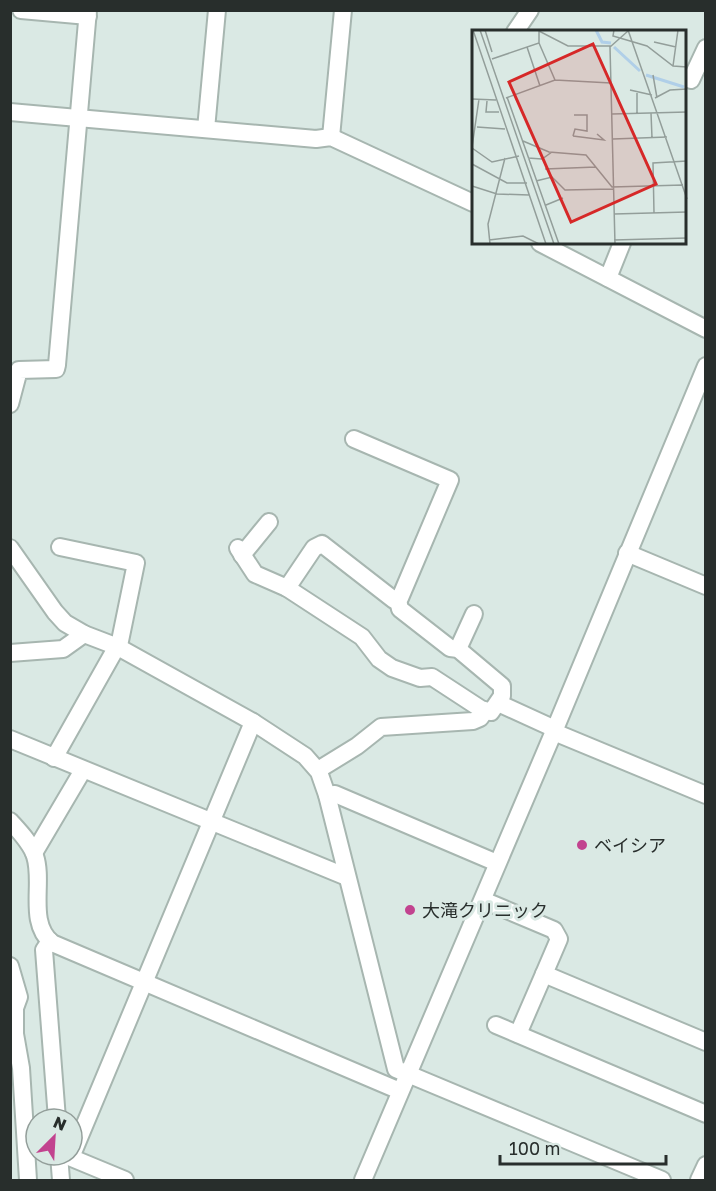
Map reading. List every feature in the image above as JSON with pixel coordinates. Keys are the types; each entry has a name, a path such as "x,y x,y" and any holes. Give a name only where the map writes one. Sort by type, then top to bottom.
{"street":[{"path":"10,404 19,370 56,369 57,365 88,13 21,10"},
{"path":"206,129 218,10"},
{"path":"331,137 343,10"},
{"path":"516,30 530,10"},
{"path":"691,80 705,48"},
{"path":"10,112 316,139 331,137 472,203"},
{"path":"542,244 705,329"},
{"path":"608,278 622,244"},
{"path":"363,1180 483,900 705,366"},
{"path":"318,770 357,746 381,727 473,721 480,718 492,707 502,686 458,649 450,648 400,609 398,600 450,480 354,439"},
{"path":"269,522 240,551 255,574 284,586 362,637 379,659 392,668 420,678 432,677 492,707 705,795"},
{"path":"284,586 314,548 322,544 394,600 398,600"},
{"path":"54,758 118,647 136,563 60,547"},
{"path":"10,548 65,623 84,634 118,647 253,722 305,756 318,770 327,795 395,1067 662,1180"},
{"path":"627,553 705,586"},
{"path":"458,649 474,614"},
{"path":"10,653 63,649 84,634"},
{"path":"84,1117 253,722"},
{"path":"10,739 347,877"},
{"path":"34,853 84,770"},
{"path":"327,795 336,794 497,863"},
{"path":"10,820 34,853 40,924 50,941 400,1090"},
{"path":"483,900 554,930 559,939 518,1034"},
{"path":"50,941 44,950 56,1107"},
{"path":"10,966 19,998 15,1008 15,1034 21,1068 28,1180"},
{"path":"544,974 705,1042"},
{"path":"496,1025 705,1114"},
{"path":"84,1163 125,1180"},
{"path":"699,1180 705,1165"}],"place":[{"name":"ベイシア","path":"582,845"},
{"name":"大滝クリニック","path":"410,910"}]}
